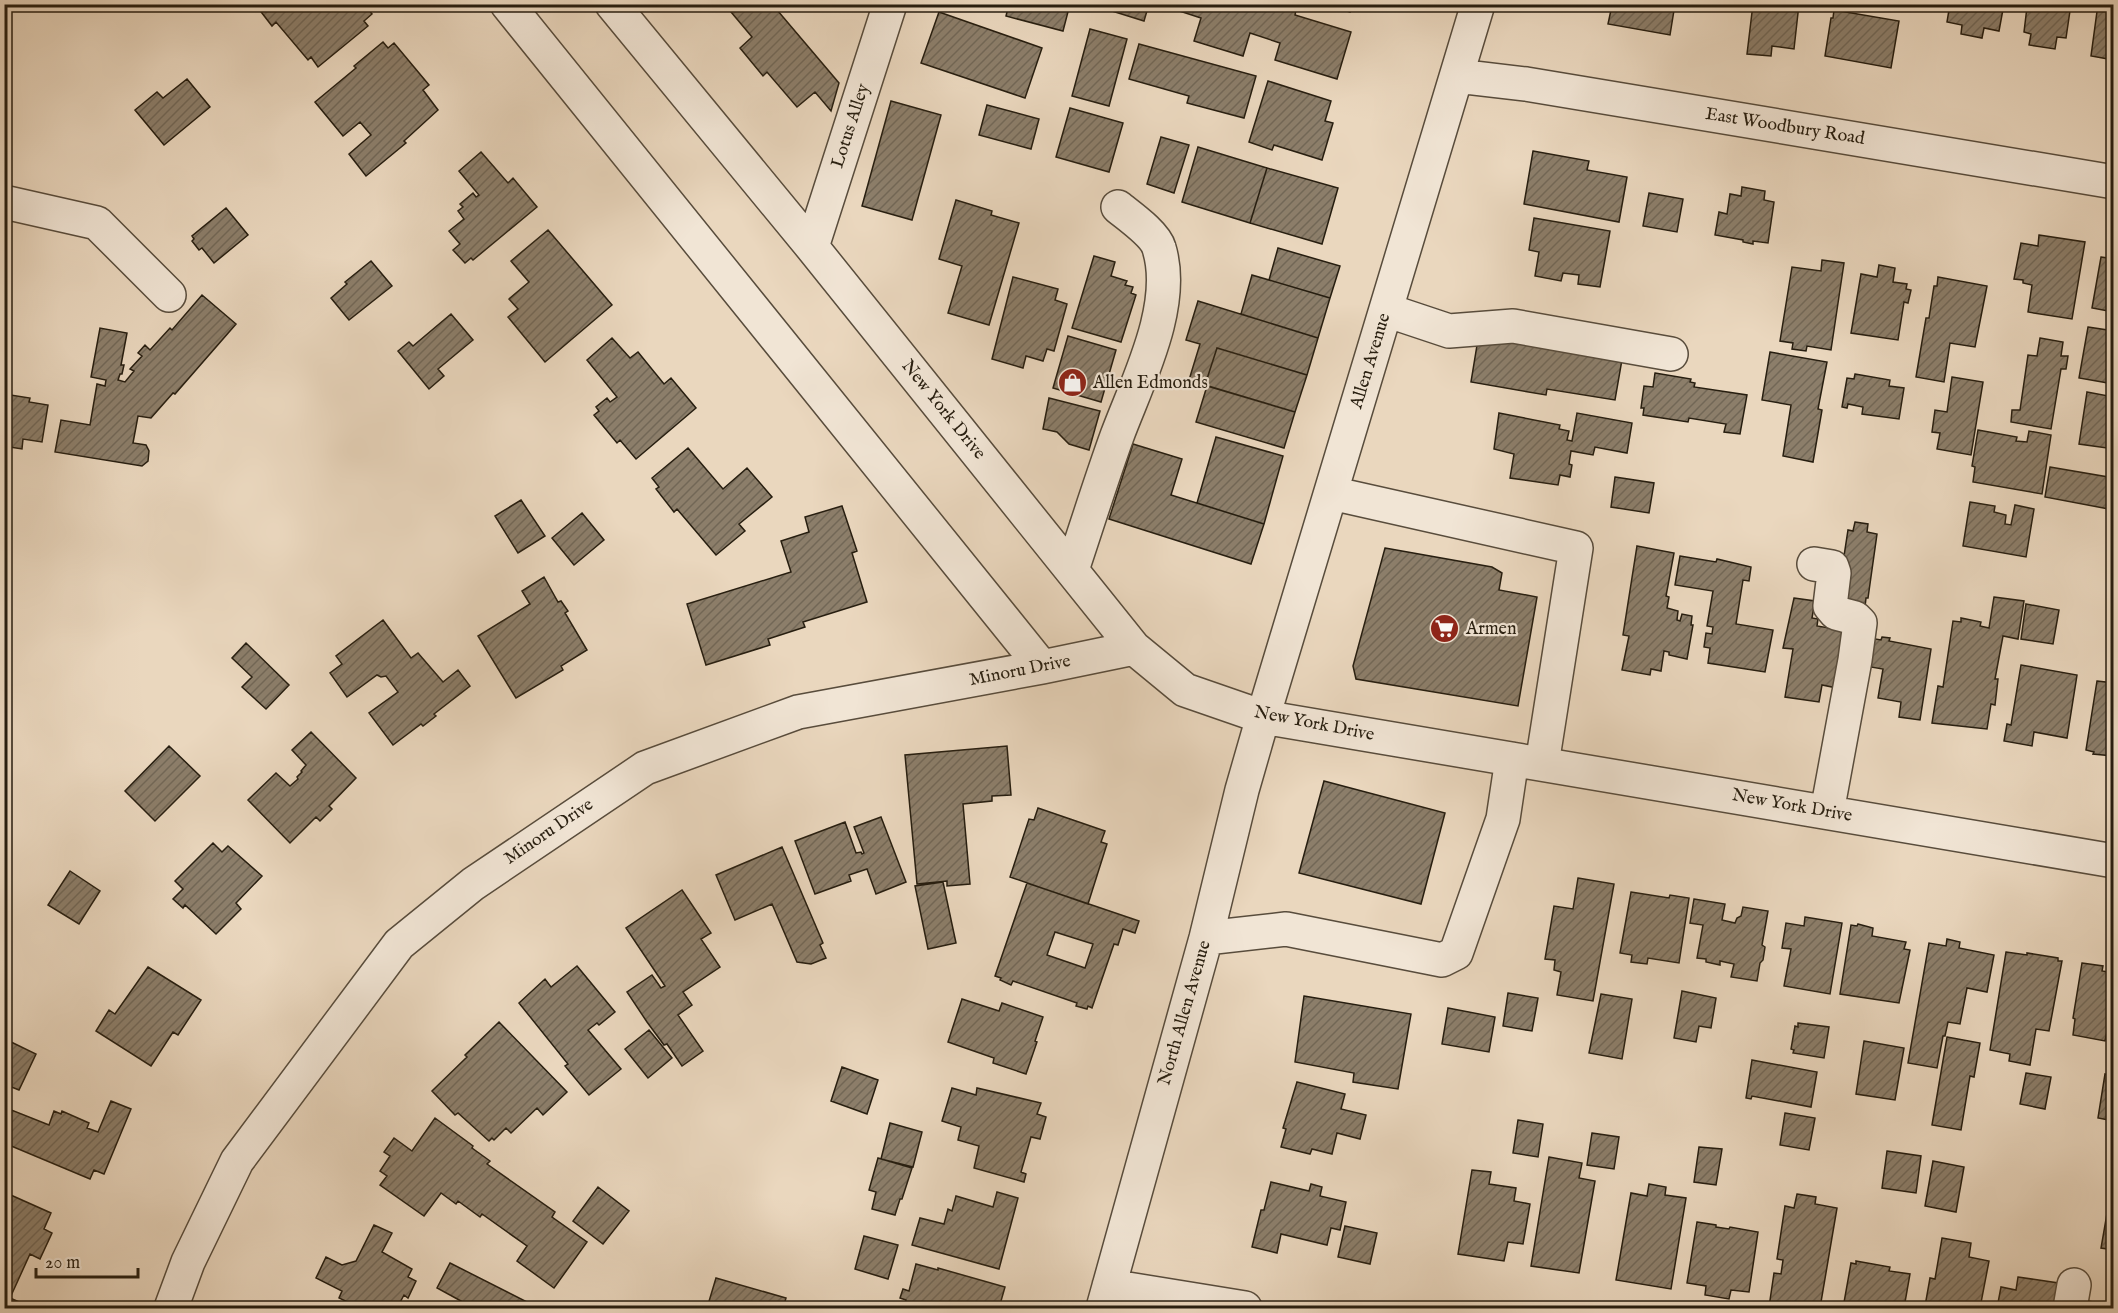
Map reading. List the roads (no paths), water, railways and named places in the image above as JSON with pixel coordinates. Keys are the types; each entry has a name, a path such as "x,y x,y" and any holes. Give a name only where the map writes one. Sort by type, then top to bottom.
{"street":[{"path":"507,4 1042,667"},
{"name":"New York Drive","path":"612,4 639,18 812,247 1134,648 1185,690 1263,717 2114,861"},
{"name":"Lotus Alley","path":"812,247 890,4"},
{"name":"Allen Avenue","path":"1263,717 1478,4"},
{"name":"East Woodbury Road","path":"1456,76 1526,84 2114,182"},
{"path":"4,202 97,223 169,295"},
{"path":"1072,570 1117,437 1155,338 1165,279 1159,246 1136,221 1118,207"},
{"path":"1386,310 1449,331 1513,326 1671,354"},
{"path":"1206,938 1286,929 1442,960 1456,953 1503,819 1527,762 1576,548 1331,493"},
{"path":"1814,564 1832,567 1834,573 1830,606 1836,614 1855,618 1860,623 1827,812"},
{"name":"Minoru Drive","path":"171,1308 188,1262 237,1161 399,944 473,884 645,768 798,712 1134,648"},
{"name":"North Allen Avenue","path":"1106,1297 1206,938 1242,790 1263,717"},
{"path":"1106,1297 1245,1308"}],"place":[{"name":"Allen Edmonds","path":"1072,383"},
{"name":"Armen","path":"1445,629"}]}
